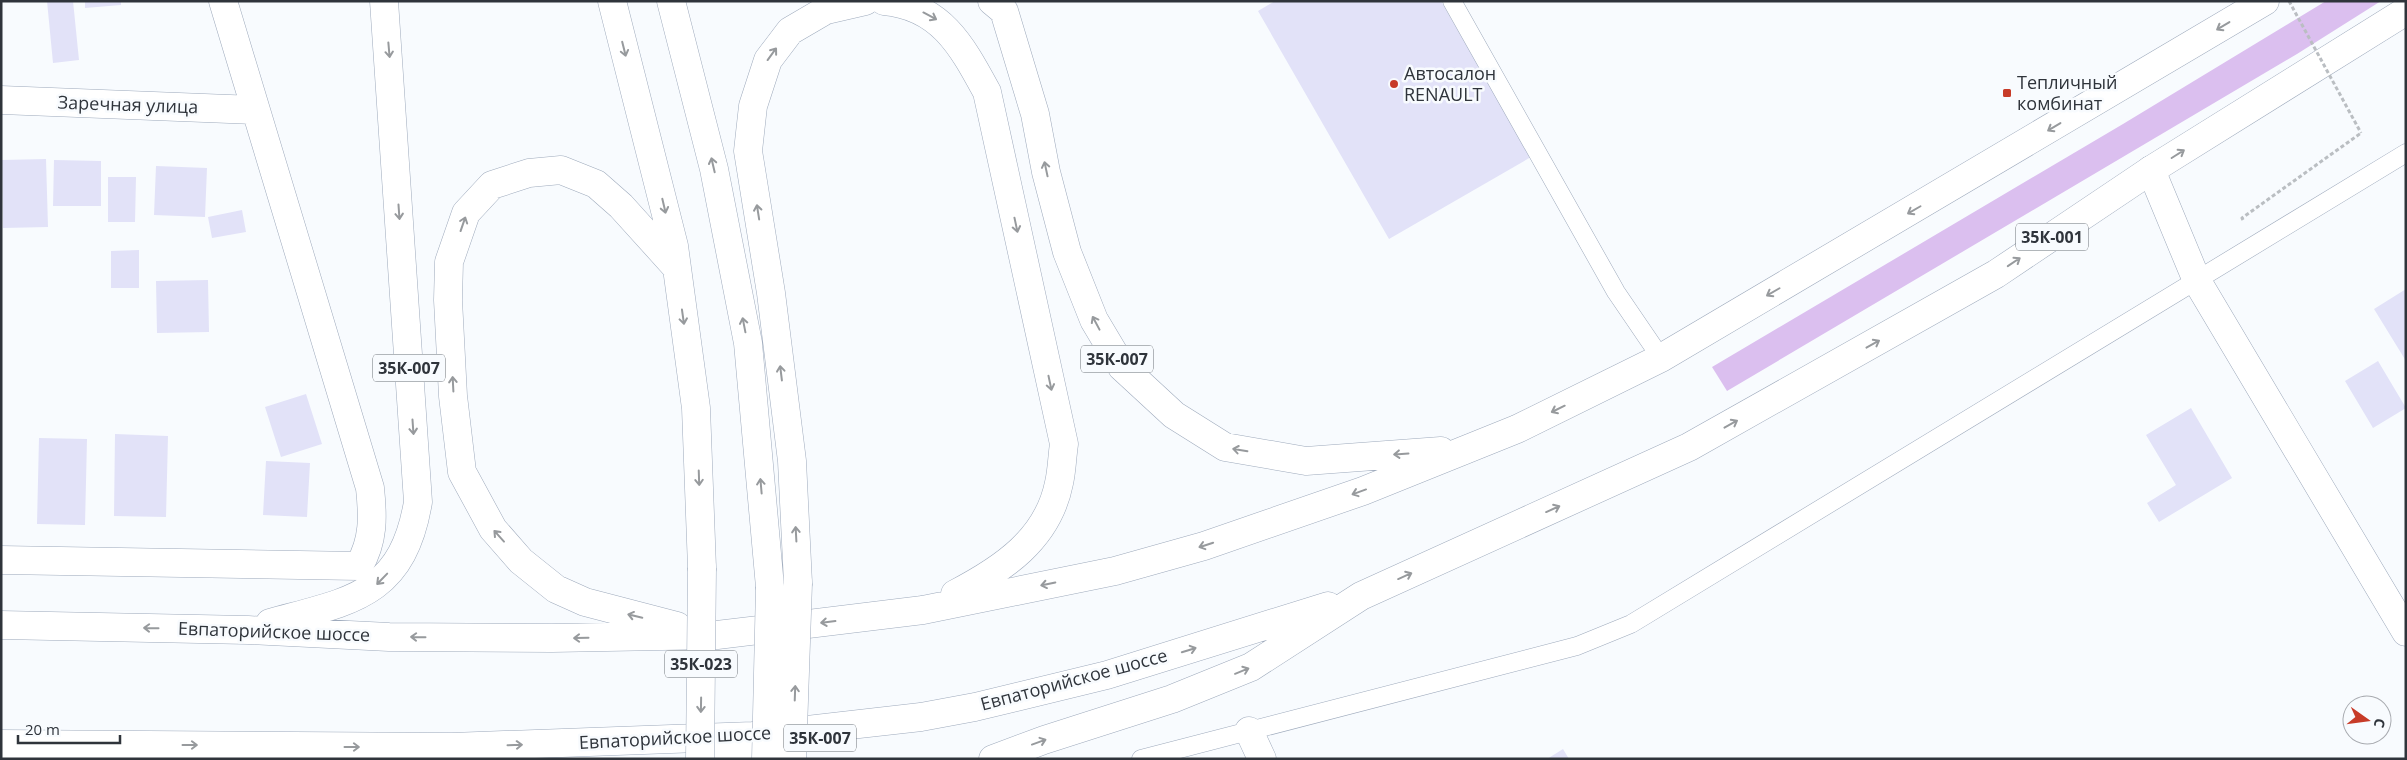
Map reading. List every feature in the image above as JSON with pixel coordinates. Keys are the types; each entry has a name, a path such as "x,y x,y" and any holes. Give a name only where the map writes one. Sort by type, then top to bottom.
{"main road":[{"path":"1,560 360,566 368,552 372,520 370,488 223,1"},
{"name":"35К-007","path":"248,630 348,602 372,589 394,566 414,524 418,502 384,1"},
{"path":"612,1 652,152 674,246 677,268"},
{"path":"671,1 714,169 748,343 770,587 766,759"},
{"path":"792,759 798,583 792,461 771,293 748,152 753,106 768,60 790,31 826,10 866,1"},
{"path":"884,1 905,3 938,20 965,51 987,92 1064,444 1059,484 1046,520 1025,549 990,576 923,610"},
{"name":"Евпаторийское шоссе","path":"1,625 248,630 416,637 552,638 717,635 923,610 1115,571 1204,546 1363,491 1517,428 1602,388 1660,358 2265,1"},
{"name":"35К-007","path":"1000,5 1035,114 1046,172 1067,252 1094,320 1122,367 1174,415 1225,447 1306,461 1467,449"},
{"name":"35К-001","path":"1361,596 1689,448 1996,274 2151,170 2406,11"},
{"name":"Заречная улица","path":"1,100 256,110"},
{"path":"677,268 621,206 596,184 561,170 529,173 492,185 466,213 450,262 448,300 454,405 462,472 493,529 521,561 556,589 585,602 717,635"},
{"path":"2151,170 2197,282 2406,632"},
{"name":"35К-023","path":"677,268 696,408 702,568 700,759"},
{"path":"993,759 1044,740 1172,699 1251,667 1361,596"},
{"name":"Евпаторийское шоссе","path":"1,744 470,747 753,736 921,717 975,706 1107,675 1361,596"},
{"name":"35К-007","path":"720,759 921,717"},
{"path":"1249,731 1262,759"}],"lane":[{"path":"1452,1 1616,292 1660,358"},
{"path":"1140,759 1578,646 1631,624 2197,282 2406,153"}],"path":[{"path":"2242,218 2361,133 2289,1"}],"shaded area":[{"path":"2326,1 2381,1 2297,54 1727,391 1712,367 2123,124"}],"building":[{"path":"47,1 73,1 79,60 53,63"},
{"path":"85,1 121,1 121,5 85,8"},
{"name":"Aвтосалон RENAULT","path":"1275,1 1441,1 1531,157 1389,239 1258,11"},
{"path":"46,159 48,227 3,228 2,160"},
{"path":"54,160 101,161 101,206 53,206"},
{"path":"156,166 207,168 205,217 154,215"},
{"path":"108,177 136,177 135,222 108,222"},
{"path":"242,210 246,232 212,238 208,217"},
{"path":"139,250 139,288 111,288 111,251"},
{"path":"208,280 209,332 157,333 156,281"},
{"path":"2406,289 2406,361 2374,309"},
{"path":"2378,361 2406,408 2373,428 2345,381"},
{"path":"306,394 322,444 281,457 265,407"},
{"path":"2191,408 2232,478 2159,522 2147,503 2176,485 2146,435"},
{"path":"115,434 168,436 166,517 114,516"},
{"path":"39,438 87,439 85,525 37,524"},
{"path":"266,461 310,463 307,517 263,515"},
{"path":"1563,749 1569,759 1547,759"}],"place":[{"name":"Aвтосалон RENAULT","path":"1394,84"},
{"name":"Тепличный комбинат","path":"2007,93"}]}
